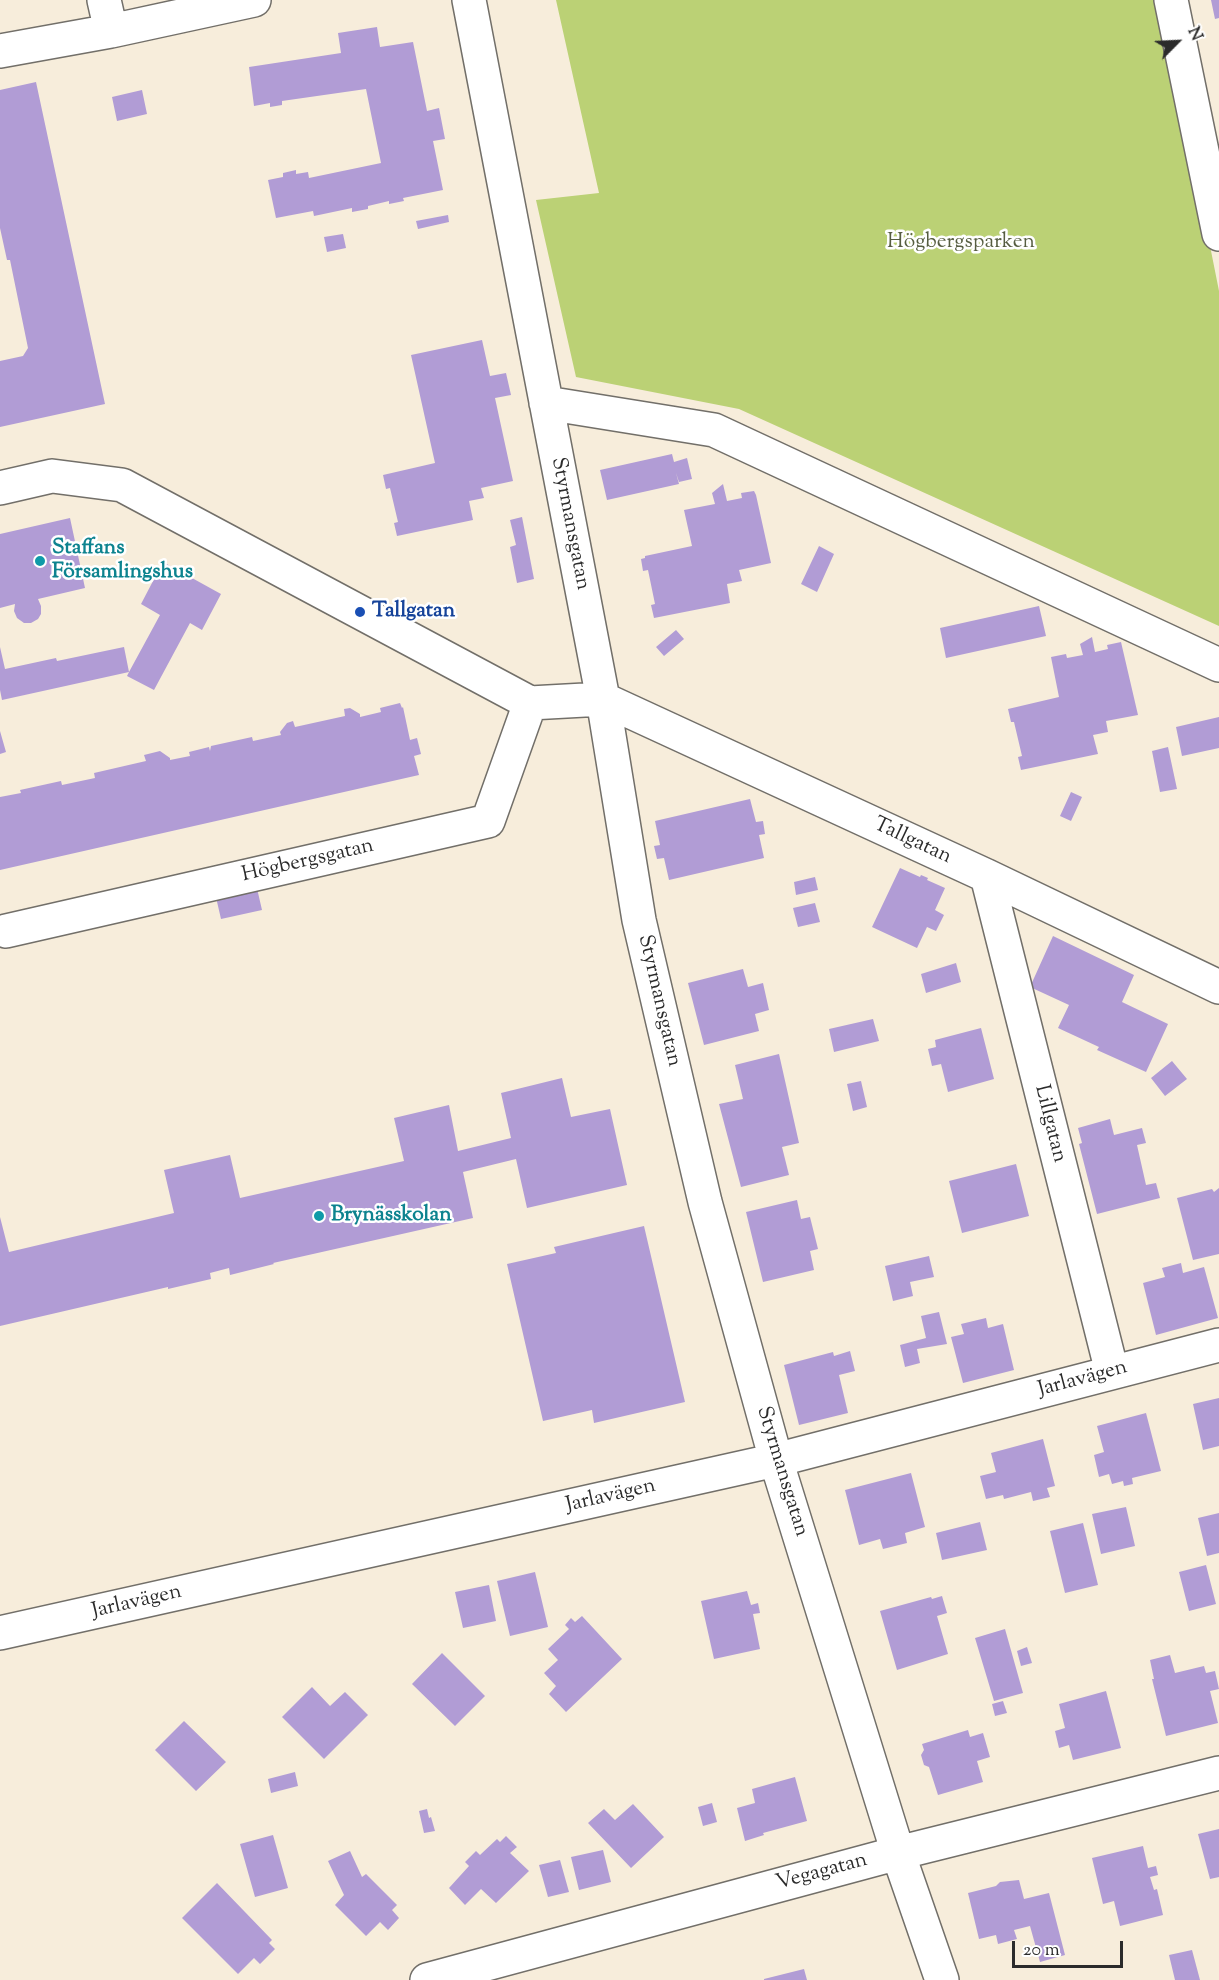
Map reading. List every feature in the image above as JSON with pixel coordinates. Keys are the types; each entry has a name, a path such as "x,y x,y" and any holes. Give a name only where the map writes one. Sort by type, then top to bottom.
{"street":[{"path":"0,51 108,15 254,0"},
{"name":"Styrmansgatan","path":"469,0 603,699 639,920 705,1202 776,1460 898,1853 942,1980"},
{"path":"1171,0 1219,234"},
{"path":"546,403 714,430 1219,665"},
{"path":"0,488 52,476 122,486 530,702 603,699"},
{"name":"Tallgatan","path":"603,699 987,876 1219,987"},
{"name":"Högbergsgatan","path":"6,931 488,821 530,702"},
{"name":"Lillgatan","path":"987,876 1112,1372"},
{"name":"Jarlavägen","path":"0,1633 776,1460 1219,1345"},
{"name":"Vegagatan","path":"427,1980 898,1853 1219,1773"}],"green space":[{"name":"Högbergsparken","path":"556,0 1161,0 1219,291 1219,626 739,409 576,377 536,200 599,193"}],"building":[{"path":"1211,0 1219,0 1219,18 1215,19"},
{"path":"377,27 380,47 413,42 427,111 439,108 445,139 433,141 443,190 403,198 404,201 389,204 389,201 368,206 368,209 352,212 352,208 314,216 313,211 276,218 268,180 283,177 283,173 296,170 296,174 308,172 309,178 381,163 366,89 282,101 282,105 270,107 270,103 254,106 249,67 341,53 338,33"},
{"path":"36,82 105,404 0,427 0,361 23,356 28,348 10,260 7,260 0,228 0,90"},
{"path":"142,90 147,114 117,121 112,97"},
{"path":"448,215 449,222 418,229 416,221"},
{"path":"343,234 346,248 327,252 324,237"},
{"path":"482,340 490,376 506,373 511,395 495,398 513,481 481,488 484,498 469,501 473,520 397,536 394,523 398,522 390,488 386,489 383,475 435,463 411,355"},
{"path":"672,454 674,462 687,458 692,479 679,482 676,473 679,484 607,500 600,470"},
{"path":"723,484 727,501 742,498 741,493 754,491 771,563 739,570 742,581 727,584 730,603 654,618 651,605 655,604 648,570 643,571 641,559 645,556 692,546 684,510 715,504 712,493"},
{"path":"522,517 534,579 517,583 510,547 516,545 510,520"},
{"name":"Staffans Församlingshus","path":"70,518 85,588 38,599 41,614 31,623 24,623 17,618 14,611 15,604 0,608 0,534"},
{"path":"819,546 834,554 817,592 801,584"},
{"path":"163,562 221,594 202,630 190,623 154,690 127,676 160,615 141,604"},
{"path":"1039,606 1046,636 946,658 940,628"},
{"path":"676,630 684,639 664,656 656,647"},
{"path":"1092,637 1095,652 1108,649 1107,645 1121,642 1138,715 1106,721 1108,732 1093,735 1098,754 1021,770 1018,757 1022,756 1014,722 1011,722 1008,709 1059,697 1051,657 1066,654 1067,658 1083,655 1080,644"},
{"path":"0,647 5,669 124,647 129,672 2,700"},
{"path":"400,703 403,707 410,740 417,738 421,754 414,756 419,775 0,870 0,797 61,781 62,785 95,778 94,773 146,761 144,755 160,751 170,760 190,756 189,752 209,747 210,751 211,746 252,737 253,741 281,735 280,732 287,723 293,721 295,727 345,716 344,709 350,708 360,714 360,717 381,712 380,708"},
{"path":"1219,717 1219,748 1182,756 1176,727"},
{"path":"0,731 6,752 0,754"},
{"path":"1168,747 1177,789 1160,792 1152,751"},
{"path":"1071,792 1082,797 1071,821 1060,816"},
{"path":"750,799 756,822 763,821 765,834 759,835 764,858 669,880 664,858 657,859 654,846 660,845 655,821"},
{"path":"900,868 928,878 927,880 945,888 935,910 944,915 936,931 927,927 917,948 872,927"},
{"path":"815,877 818,890 796,895 794,882"},
{"path":"256,884 262,910 221,919 215,893"},
{"path":"815,903 820,922 798,927 793,908"},
{"path":"1053,936 1134,975 1122,1002 1168,1024 1146,1072 1097,1050 1099,1047 1058,1028 1069,1005 1030,987"},
{"path":"956,963 961,982 926,993 921,974"},
{"path":"743,969 748,987 763,983 769,1010 755,1014 759,1031 704,1045 688,983"},
{"path":"873,1019 879,1041 834,1052 829,1029"},
{"path":"981,1028 994,1079 948,1092 941,1064 932,1066 928,1049 936,1047 935,1040"},
{"path":"779,1054 799,1143 782,1147 789,1175 741,1187 719,1104 743,1099 735,1065"},
{"path":"1172,1061 1187,1079 1165,1096 1151,1078"},
{"name":"Brynässkolan","path":"562,1078 571,1117 610,1109 627,1185 527,1208 516,1159 463,1172 473,1218 273,1263 230,1275 229,1268 210,1273 211,1279 0,1326 0,1217 9,1252 174,1213 164,1170 230,1155 240,1198 404,1161 394,1118 449,1105 458,1151 511,1138 501,1093"},
{"path":"861,1081 867,1107 853,1111 847,1084"},
{"path":"1110,1119 1114,1135 1142,1128 1146,1143 1137,1145 1146,1185 1156,1183 1160,1198 1097,1214 1079,1144 1082,1143 1078,1128"},
{"path":"1016,1164 1029,1216 962,1233 949,1181"},
{"path":"1219,1188 1219,1254 1193,1260 1177,1198 1212,1189 1214,1192"},
{"path":"797,1200 801,1219 810,1217 818,1249 810,1251 814,1270 763,1282 746,1212"},
{"path":"644,1226 685,1402 594,1423 592,1410 543,1421 507,1264 556,1253 554,1247"},
{"path":"929,1256 934,1277 910,1282 913,1296 893,1301 885,1266"},
{"path":"1181,1263 1183,1273 1204,1267 1218,1318 1156,1335 1143,1283 1165,1277 1162,1268"},
{"path":"939,1312 947,1344 917,1349 920,1363 905,1367 900,1345 926,1338 921,1316"},
{"path":"986,1318 988,1328 1003,1324 1014,1370 963,1383 951,1337 964,1334 961,1324"},
{"path":"850,1351 855,1371 839,1375 848,1413 799,1425 784,1365 833,1352 834,1356"},
{"path":"1219,1398 1219,1446 1203,1450 1193,1404"},
{"path":"1146,1413 1161,1471 1132,1478 1133,1484 1124,1486 1123,1481 1112,1484 1109,1474 1099,1477 1094,1455 1104,1452 1097,1426"},
{"path":"1043,1439 1055,1486 1047,1488 1050,1497 1033,1501 1031,1492 1004,1499 1003,1495 986,1499 980,1476 996,1472 991,1453"},
{"path":"911,1473 925,1527 905,1533 907,1543 883,1549 880,1539 859,1545 845,1490"},
{"path":"1126,1507 1135,1546 1101,1554 1092,1514"},
{"path":"1219,1513 1219,1553 1207,1556 1198,1518"},
{"path":"980,1522 987,1550 942,1560 936,1533"},
{"path":"1083,1523 1098,1585 1065,1593 1050,1531"},
{"path":"1206,1565 1216,1604 1189,1611 1179,1572"},
{"path":"535,1572 548,1627 510,1636 497,1581"},
{"path":"489,1585 496,1621 463,1628 455,1592"},
{"path":"747,1591 751,1605 758,1603 760,1613 753,1614 760,1649 714,1659 701,1601"},
{"path":"942,1596 947,1613 937,1616 948,1654 897,1670 880,1611"},
{"path":"582,1616 622,1659 566,1712 549,1694 556,1686 544,1673 558,1660 548,1649 569,1629 565,1625 571,1618 575,1622"},
{"path":"1005,1629 1023,1693 994,1701 975,1638"},
{"path":"1027,1647 1032,1663 1021,1666 1017,1651"},
{"path":"442,1653 485,1696 455,1726 412,1684"},
{"path":"1170,1655 1175,1673 1204,1666 1206,1673 1215,1671 1219,1689 1210,1691 1218,1723 1166,1736 1152,1679 1154,1679 1150,1660"},
{"path":"312,1687 330,1706 345,1692 368,1715 324,1759 282,1717"},
{"path":"1106,1691 1121,1748 1073,1760 1069,1745 1059,1748 1055,1731 1065,1728 1059,1704"},
{"path":"1003,1701 1007,1713 995,1716 992,1704"},
{"path":"184,1721 226,1762 196,1791 155,1750"},
{"path":"968,1730 970,1737 983,1733 990,1757 977,1761 983,1782 938,1795 929,1767 924,1765 921,1755 924,1750 922,1744"},
{"path":"295,1772 298,1786 271,1793 268,1779"},
{"path":"795,1777 807,1821 763,1833 764,1835 745,1841 737,1808 755,1803 752,1789"},
{"path":"712,1803 717,1822 703,1826 698,1807"},
{"path":"633,1804 664,1837 631,1868 588,1823 604,1809 615,1820"},
{"path":"427,1809 435,1831 424,1833 419,1811"},
{"path":"1219,1829 1219,1877 1210,1879 1198,1834"},
{"path":"273,1835 288,1888 255,1897 240,1844"},
{"path":"506,1836 517,1847 510,1853 529,1871 496,1903 481,1889 465,1905 449,1888 469,1866 465,1862 476,1851 480,1855 497,1839 500,1842"},
{"path":"1143,1846 1148,1868 1156,1866 1158,1875 1150,1877 1154,1890 1157,1889 1163,1915 1120,1926 1114,1901 1103,1904 1092,1858"},
{"path":"603,1850 611,1882 579,1890 571,1857"},
{"path":"350,1851 362,1877 366,1874 397,1905 392,1910 399,1918 388,1930 380,1922 366,1936 335,1905 344,1895 328,1861"},
{"path":"560,1860 569,1892 548,1897 539,1865"},
{"path":"1019,1880 1024,1899 1049,1893 1065,1955 1040,1962 1030,1926 1014,1930 1017,1939 998,1944 996,1935 979,1939 968,1893 996,1886 1000,1882"},
{"path":"217,1883 272,1940 269,1943 275,1949 260,1964 254,1958 238,1974 182,1918"},
{"path":"1192,1950 1200,1980 1175,1980 1169,1955"},
{"path":"804,1969 807,1980 764,1980 764,1979"}],"place":[{"name":"Staffans Församlingshus","path":"40,561"},
{"name":"Tallgatan","path":"360,612"},
{"name":"Brynässkolan","path":"319,1216"}]}
